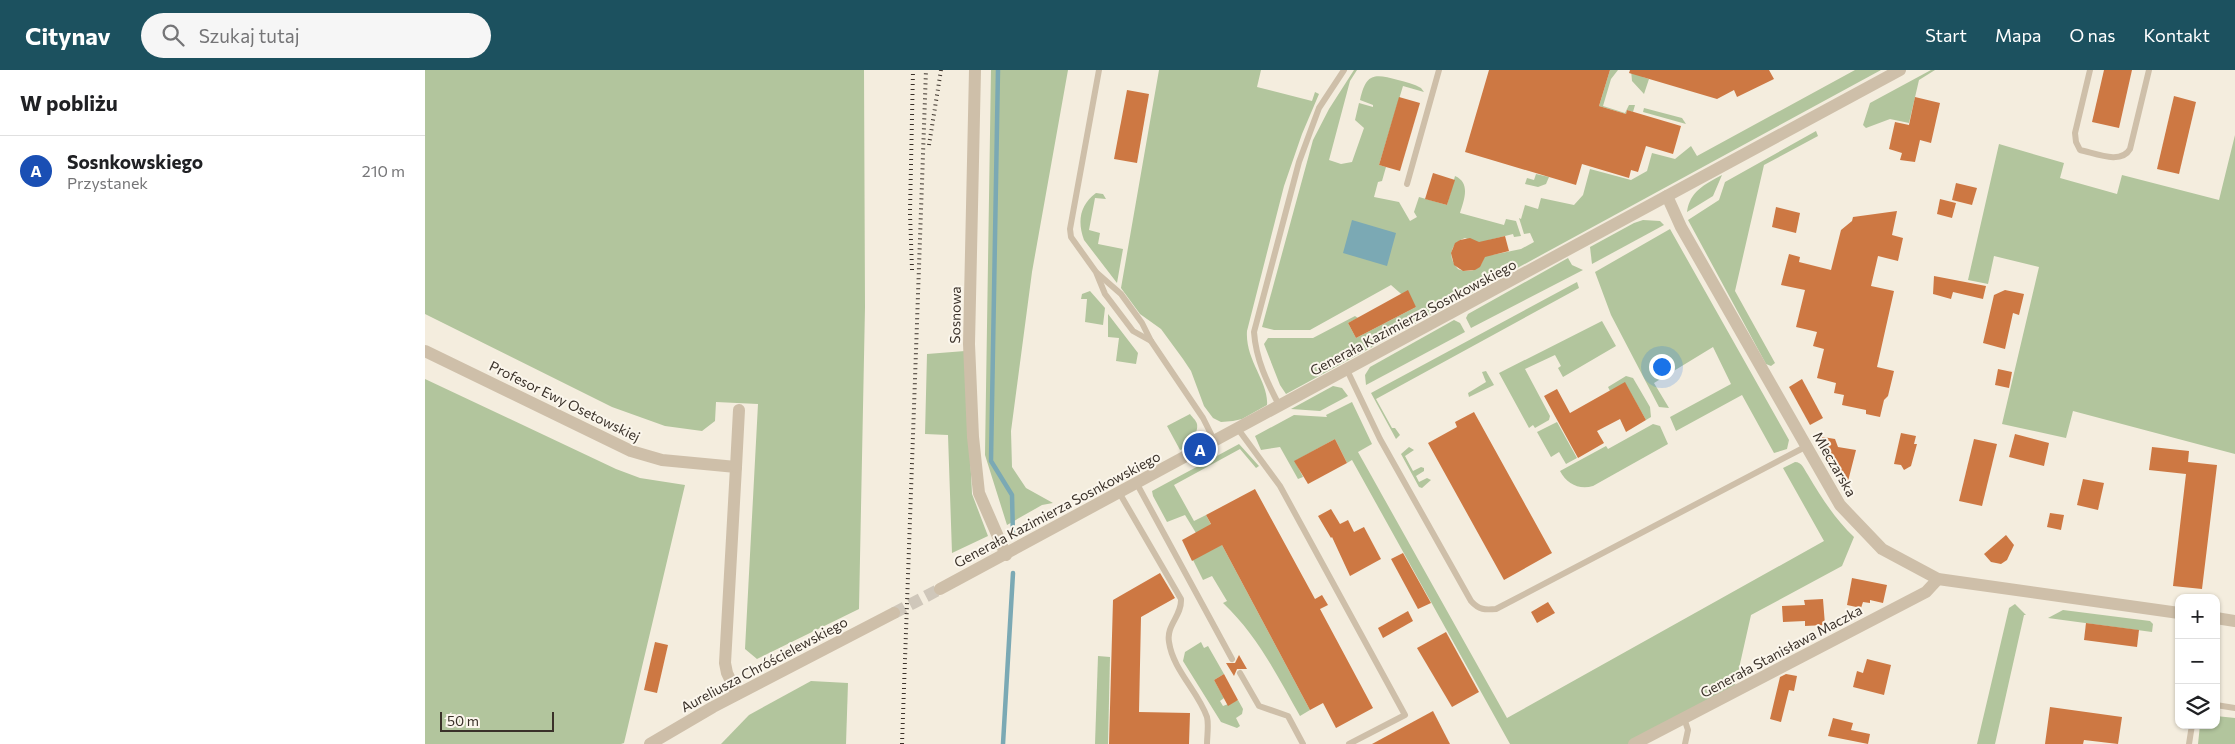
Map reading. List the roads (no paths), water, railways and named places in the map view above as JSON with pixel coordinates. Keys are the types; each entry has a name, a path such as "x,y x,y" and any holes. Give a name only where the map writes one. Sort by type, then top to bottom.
{"street":[{"name":"Sosnowa","path":"975,70 969,344 973,437 979,493 1006,555"},
{"name":"Generała Kazimierza Sosnkowskiego","path":"940,589 1120,494 1900,70"},
{"name":"Mleczarska","path":"1667,196 1681,227 1840,506 1882,549 1938,579 2175,612"},
{"name":"Profesor Ewy Osetowskiej","path":"425,351 631,451 662,460 736,467"},
{"path":"737,694 725,664 739,410"},
{"name":"Generała Stanisława Maczka","path":"1634,744 1926,592 1938,579"},
{"name":"Aureliusza Chróścielewskiego","path":"650,744 737,694 894,613"},
{"path":"2220,619 2235,621"}],"lane":[{"path":"1099,70 1070,229 1076,245 1096,272 1121,294 1143,323 1151,341 1203,418 1215,442"},
{"path":"1279,407 1260,368 1254,332 1299,162 1319,108 1344,70"},
{"path":"1407,184 1439,70"},
{"path":"2090,70 2075,133 2076,142 2080,150 2119,158 2127,154 2130,149 2149,70"},
{"path":"1096,272 1105,294 1133,331 1151,341"},
{"path":"1347,370 1380,439 1471,601 1476,607 1486,610 1496,609 1807,446"},
{"path":"1238,429 1280,486 1405,715 1349,744"},
{"path":"1137,484 1232,659"},
{"path":"1120,494 1181,599 1182,607 1168,629 1169,642 1178,666 1207,718 1207,744"},
{"path":"1240,673 1259,706 1287,716 1303,744"},
{"path":"2220,706 2235,708"},
{"path":"1684,718 1688,730 1685,744"},
{"path":"2189,744 2191,729"}],"water":[{"path":"1352,220 1396,233 1387,266 1343,253"}],"waterway":[{"path":"998,70 991,461 1012,495 1013,537"},
{"path":"1003,744 1013,573"}],"tunnel":[{"path":"894,613 940,589"}],"railway":[{"path":"912,270 910,213 913,70"},
{"path":"902,744 926,70"},
{"path":"929,145 941,70"}],"place":[{"name":"Sosnkowskiego","path":"1200,449"}]}
